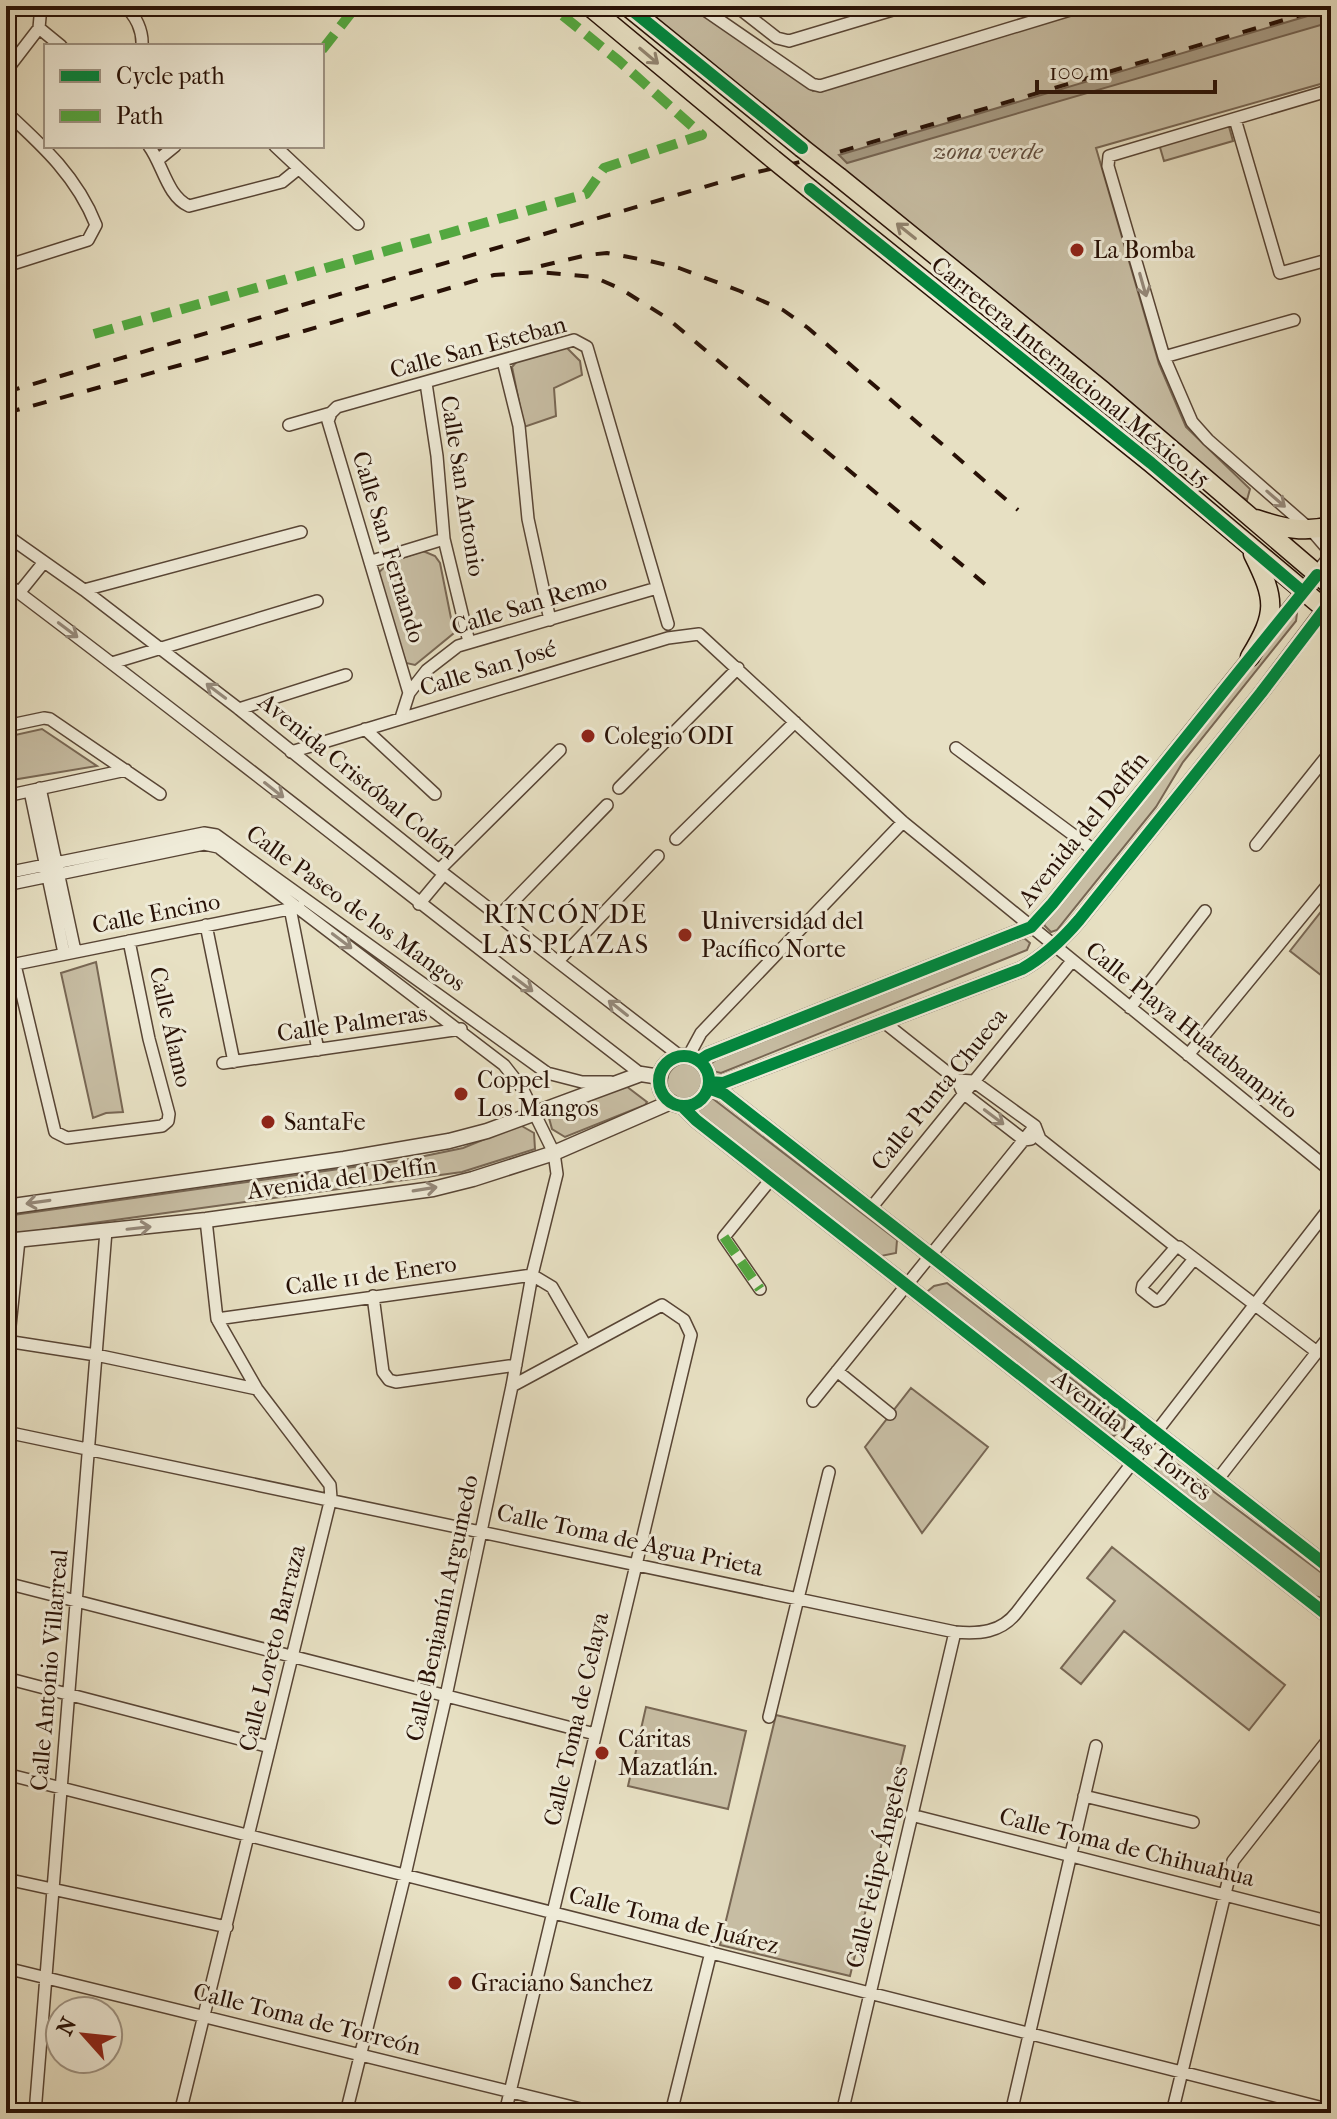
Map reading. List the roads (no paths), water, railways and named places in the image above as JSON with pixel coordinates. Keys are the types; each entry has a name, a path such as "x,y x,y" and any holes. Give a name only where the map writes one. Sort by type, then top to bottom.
{"main road":[{"name":"Carretera Internacional México 15","path":"589,6 773,159 1151,463 1303,592 1329,608"},
{"name":"Carretera Internacional México 15","path":"627,6 1103,391 1324,581"},
{"path":"1245,515 1285,529 1312,531 1331,526"},
{"path":"1250,548 1268,586 1271,603 1269,622 1250,657"}],"street":[{"path":"6,71 39,28 41,6"},
{"path":"699,6 812,84 820,86 1083,6"},
{"path":"736,6 777,38 789,41 906,6"},
{"path":"128,9 143,37 142,44"},
{"path":"39,28 59,44"},
{"path":"1303,592 1324,581 1331,555 1312,531 1192,422 1164,357 1108,166 1109,156 1331,90"},
{"path":"6,112 67,171 87,202 96,225 88,240 6,266"},
{"path":"1235,119 1280,273 1331,259"},
{"path":"151,148 159,159 176,198 189,206 282,182 298,169"},
{"path":"159,159 173,148"},
{"path":"277,148 358,224"},
{"path":"1164,357 1294,320"},
{"name":"Calle San Esteban","path":"289,425 331,413 337,407 574,340 587,347 668,624"},
{"path":"503,361 519,426 528,519 550,620"},
{"name":"Calle San Antonio","path":"426,383 437,456 444,539 469,642"},
{"name":"Calle San Fernando","path":"331,413 328,421 409,693"},
{"path":"84,590 301,532"},
{"name":"Avenida Cristóbal Colón","path":"8,539 84,590 239,709 442,872 689,1058"},
{"path":"372,561 444,539"},
{"path":"19,593 44,562"},
{"path":"6,583 641,1074"},
{"name":"Calle San Remo","path":"401,718 409,693 440,658 469,642 657,588"},
{"name":"Avenida del Delfín","path":"689,1058 1031,927 1303,592"},
{"path":"112,663 317,601"},
{"path":"709,1085 723,1083 885,1023 1022,969 1055,947 1329,608"},
{"name":"Calle Playa Huatabampito","path":"699,634 903,822 1331,1171"},
{"name":"Calle San José","path":"291,752 668,638 699,634"},
{"path":"619,788 738,668"},
{"path":"239,709 346,675"},
{"path":"6,726 50,719 160,794"},
{"path":"676,839 795,722"},
{"path":"365,729 435,794"},
{"path":"956,748 1095,851"},
{"path":"419,904 453,856 560,750"},
{"path":"1256,845 1331,751"},
{"path":"6,796 126,770"},
{"path":"35,790 70,952"},
{"path":"499,916 607,805"},
{"path":"689,1058 707,1071 709,1085 700,1100 676,1104 660,1089 660,1077 665,1065 689,1058 701,1033 903,822"},
{"name":"Calle Paseo de los Mangos","path":"6,885 52,870 204,833 216,835 547,1073 582,1082 618,1082"},
{"name":"Calle Paseo de los Mangos","path":"6,873 52,870 212,844 504,1065 522,1088 535,1114"},
{"path":"558,961 658,856"},
{"path":"1188,1055 1331,881"},
{"name":"Calle Encino","path":"11,965 314,903"},
{"path":"294,908 318,1050"},
{"path":"1130,1008 1205,911"},
{"name":"Calle Palmeras","path":"206,925 228,1062 460,1030 476,1023"},
{"name":"Calle Álamo","path":"11,965 55,1132 67,1138 162,1126 168,1121 169,1114 149,1039 129,941"},
{"name":"Calle Punta Chueca","path":"871,1208 1072,961"},
{"path":"885,1023 957,1080 963,1093 1024,1140 1040,1139"},
{"name":"Avenida del Delfín","path":"6,1207 359,1157 449,1141 535,1114 641,1074 660,1077"},
{"path":"957,1080 973,1081 1035,1126 1040,1139 1176,1247 1317,1352"},
{"name":"Avenida Las Torres","path":"709,1085 931,1254 1331,1569"},
{"name":"Avenida del Delfín","path":"13,1240 206,1220 433,1189 554,1153 676,1104"},
{"name":"Avenida Las Torres","path":"676,1104 1331,1618"},
{"name":"Calle Benjamín Argumedo","path":"346,2113 446,1696 512,1386 532,1275 557,1174 554,1153 535,1114"},
{"path":"813,1401 1035,1126"},
{"path":"760,1289 724,1237 771,1179"},
{"path":"1132,1463 1331,1206"},
{"path":"206,1220 217,1319 257,1389 330,1485 331,1498"},
{"name":"Calle Antonio Villarreal","path":"35,2113 106,1231"},
{"path":"6,1364 13,1240"},
{"path":"1176,1247 1143,1285 1142,1290 1151,1300 1161,1299 1194,1259"},
{"path":"512,1386 586,1346 552,1287 532,1275"},
{"name":"Calle 11 de Enero","path":"217,1319 532,1275"},
{"path":"373,1296 383,1372 389,1380 396,1382 516,1365"},
{"name":"Calle Toma de Celaya","path":"505,2113 691,1335 684,1320 662,1305 586,1346"},
{"path":"1218,1479 1331,1334"},
{"path":"7,1342 96,1355 257,1389"},
{"path":"837,1371 890,1414"},
{"name":"Calle Toma de Agua Prieta","path":"6,1432 970,1633 998,1629 1008,1623 1132,1463"},
{"path":"769,1717 829,1472"},
{"name":"Calle Loreto Barraza","path":"180,2113 331,1498"},
{"path":"6,1583 595,1734"},
{"name":"Calle Felipe Ángeles","path":"842,2113 955,1632"},
{"path":"6,1678 270,1747"},
{"path":"1172,2113 1233,1861 1331,1736"},
{"path":"1011,2113 1096,1746"},
{"name":"Calle Toma de Juárez","path":"6,1774 1331,2110"},
{"path":"1084,1796 1193,1822"},
{"name":"Calle Toma de Chihuahua","path":"911,1815 1331,1922"},
{"path":"6,1879 227,1927"},
{"path":"671,2113 711,1952"},
{"name":"Calle Toma de Torreón","path":"6,1968 597,2113"}],"railway":[{"path":"6,392 745,175 825,156 1331,6"},
{"path":"541,266 607,253 679,268 783,310 808,328 1018,510"},
{"path":"6,413 494,275 538,272 594,277 621,289 667,318 986,585"}],"place":[{"name":"La Bomba","path":"1077,250"},
{"name":"Colegio ODI","path":"588,736"},
{"name":"Universidad del Pacífico Norte","path":"685,935"},
{"name":"Coppel Los Mangos","path":"461,1094"},
{"name":"SantaFe","path":"268,1122"},
{"name":"Cáritas Mazatlán.","path":"602,1753"},
{"name":"Graciano Sanchez","path":"455,1983"}],"district":[{"name":"RINCÓN DE LAS PLAZAS","path":"566,929"}],"park label":[{"name":"zona verde","path":"988,151"}]}
